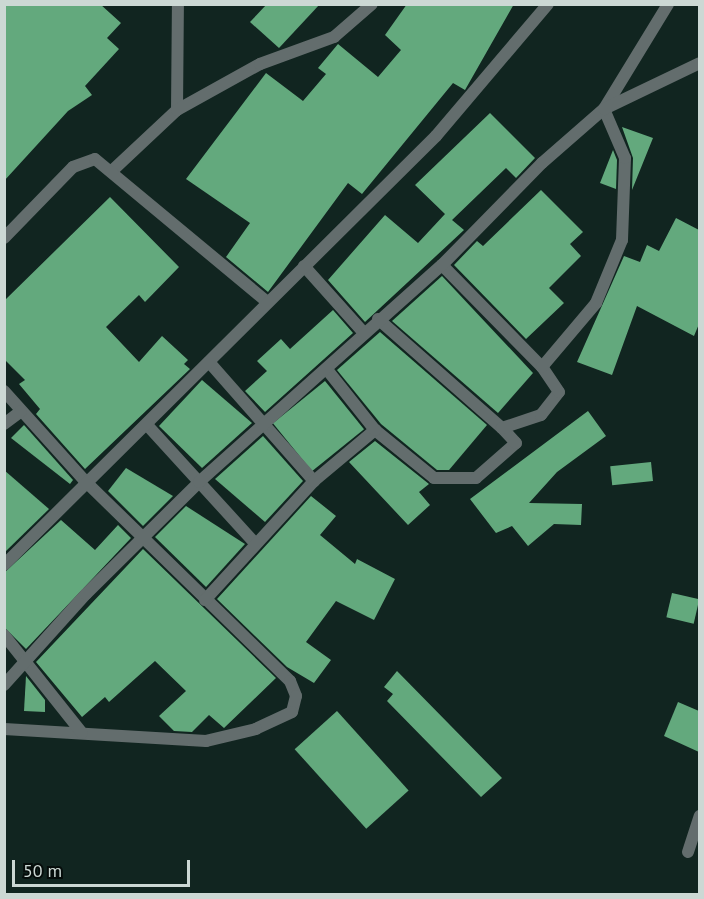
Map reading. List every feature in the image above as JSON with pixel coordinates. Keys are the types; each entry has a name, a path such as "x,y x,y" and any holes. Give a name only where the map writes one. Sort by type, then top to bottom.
{"street":[{"path":"177,110 178,4"},
{"path":"114,169 177,110 260,64 334,37 372,4"},
{"path":"4,565 84,480 148,426 267,302 436,136 548,4"},
{"path":"4,685 27,658 146,540 199,482 327,371 363,332 442,265 604,109 668,4"},
{"path":"604,109 699,63"},
{"path":"542,367 596,303 618,259 627,200 625,158 604,109"},
{"path":"4,238 85,159 114,169 267,302"},
{"path":"442,265 542,367 559,392 541,415 502,428"},
{"path":"304,266 363,332"},
{"path":"327,371 375,430 434,478 476,478 516,442 378,319"},
{"path":"209,362 264,428 314,481"},
{"path":"4,391 84,480 296,688 292,712 256,729 206,741 4,729"},
{"path":"4,424 21,411"},
{"path":"148,426 254,542"},
{"path":"205,600 254,542 314,481 375,430"},
{"path":"4,635 27,658 82,733"},
{"path":"688,852 699,816"}],"building":[{"path":"4,4 100,4 121,23 107,38 119,49 85,86 92,95 68,111 4,181"},
{"path":"267,4 320,4 279,48 250,22"},
{"path":"407,4 514,4 465,90 453,83 362,194 348,183 268,292 226,257 250,223 186,179 266,73 303,101 326,74 318,68 338,44 378,77 401,50 385,35"},
{"path":"490,113 535,158 516,178 506,168 452,220 464,230 365,322 328,280 385,215 418,243 445,214 415,185"},
{"path":"622,127 653,138 632,190 633,158"},
{"path":"613,150 617,160 616,189 600,183"},
{"path":"541,190 583,232 570,244 581,256 549,288 564,303 526,339 454,265 477,241 483,246"},
{"path":"110,197 179,267 145,302 139,295 106,327 139,362 162,336 188,360 184,364 190,369 85,469 36,414 40,409 19,384 25,380 4,359 4,301"},
{"path":"676,218 699,230 699,324 694,336 637,306 612,375 577,362 624,256 640,262 647,245 659,251"},
{"path":"442,276 533,373 498,413 392,321"},
{"path":"333,310 353,333 265,412 245,391 267,371 257,361 281,339 290,349"},
{"path":"380,332 487,425 449,470 437,470 381,424 337,370"},
{"path":"202,380 252,423 202,468 159,426"},
{"path":"325,381 364,429 312,471 273,423"},
{"path":"588,411 606,436 557,472 529,503 582,504 581,525 554,524 528,546 512,526 496,533 470,499"},
{"path":"24,425 73,480 70,484 11,438"},
{"path":"263,436 303,481 265,522 215,479"},
{"path":"375,441 429,484 419,492 430,505 408,525 349,462"},
{"path":"651,462 653,481 612,485 610,466"},
{"path":"126,468 173,496 143,526 108,491"},
{"path":"4,470 49,509 4,553"},
{"path":"311,496 336,516 320,535 355,564 357,559 395,579 374,620 336,601 306,642 331,660 314,683 287,667 217,599"},
{"path":"186,506 245,544 206,587 155,537"},
{"path":"61,520 95,550 118,525 131,538 26,649 4,627 4,573"},
{"path":"143,549 276,678 224,728 209,715 192,732 174,731 159,716 186,691 155,661 109,702 105,697 82,717 36,662"},
{"path":"672,593 699,599 694,624 666,617"},
{"path":"397,671 502,778 481,797 387,701 393,694 384,687"},
{"path":"26,676 45,700 45,712 24,711"},
{"path":"678,702 699,711 699,752 664,736"},
{"path":"337,711 409,791 366,829 295,749"}]}
